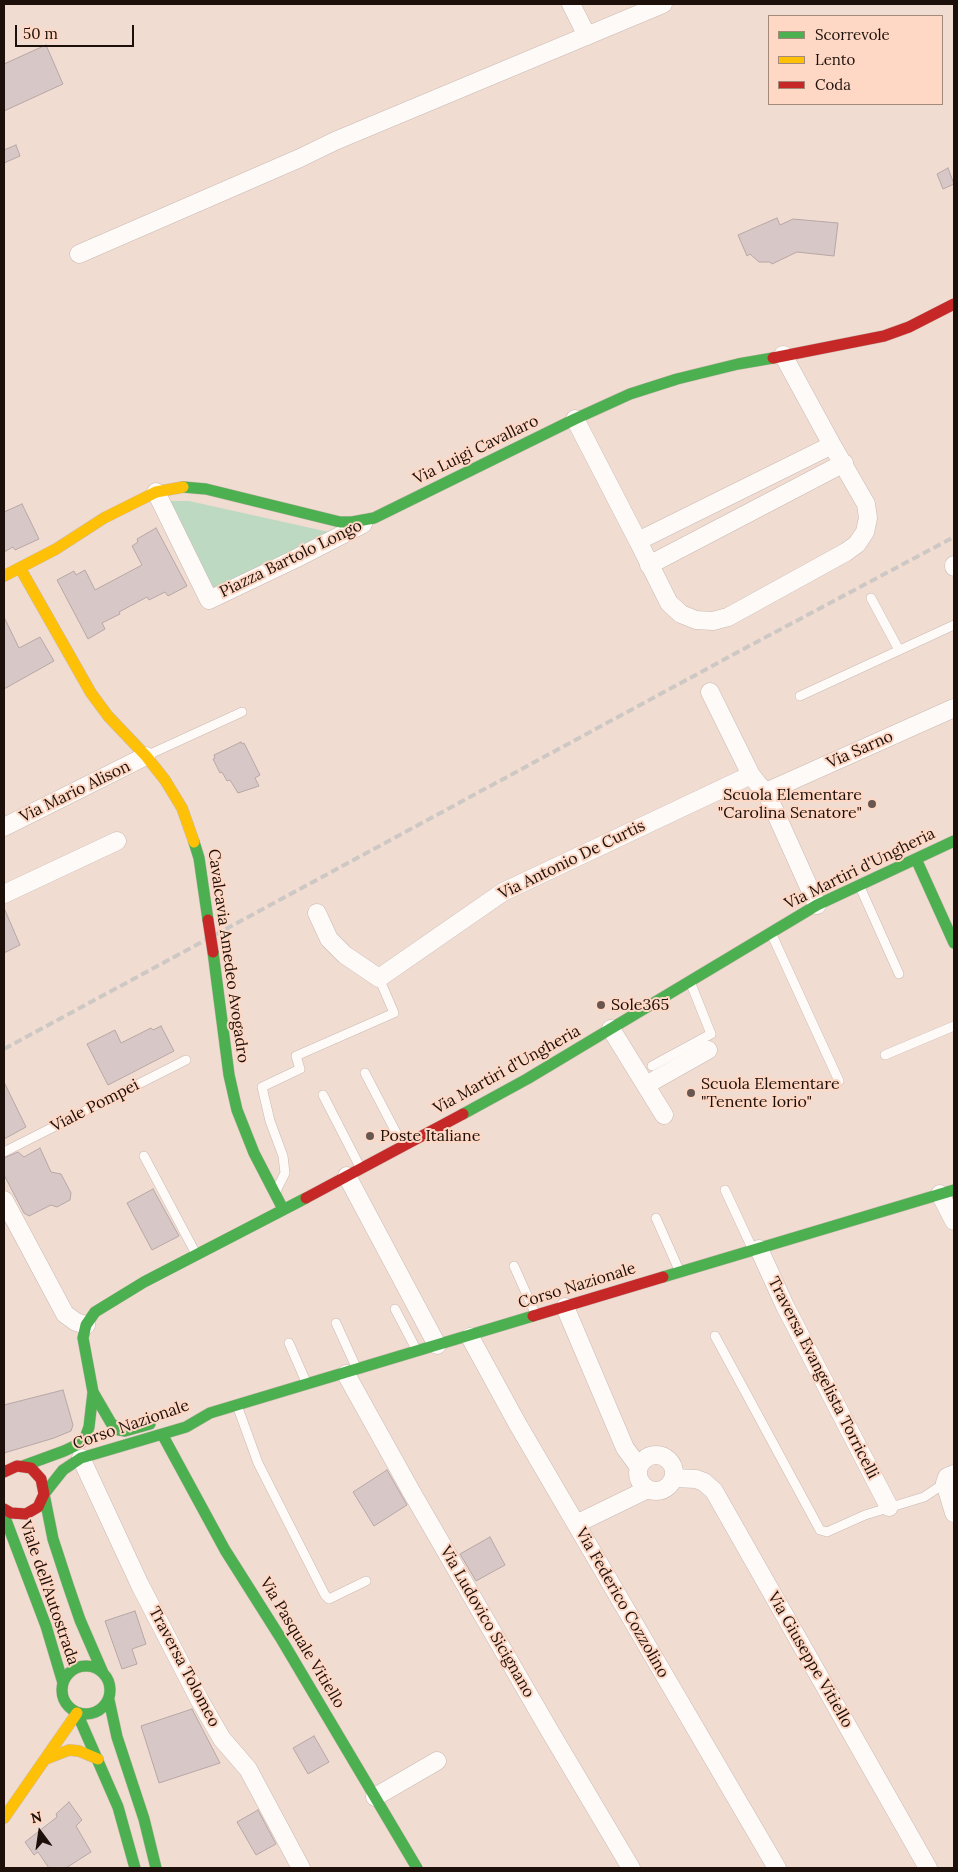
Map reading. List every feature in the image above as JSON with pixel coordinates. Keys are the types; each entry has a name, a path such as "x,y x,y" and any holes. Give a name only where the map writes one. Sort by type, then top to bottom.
{"main road":[{"name":"Via Luigi Cavallaro","path":"4,576 56,549 104,518 156,492 172,488 206,489 340,522 374,518 630,394 722,368 884,336 909,327 954,304"},
{"name":"Cavalcavia Amedeo Avogadro","path":"20,568 91,693 108,716 146,756 169,787 189,824 199,858 233,1093 248,1138 283,1209"},
{"name":"Via Martiri d'Ungheria","path":"86,1325 95,1312 104,1305 144,1282 354,1173 527,1079 817,905 954,841"},
{"path":"916,859 954,943"},
{"name":"Corso Nazionale","path":"4,1509 11,1513 26,1514 38,1507 44,1494 63,1470 80,1458 186,1427 210,1414 947,1192"},
{"path":"86,1325 83,1338 84,1348 93,1392"},
{"name":"Corso Nazionale","path":"93,1392 111,1423 119,1430 125,1431 163,1421"},
{"name":"Corso Nazionale","path":"4,1472 17,1466 23,1466 64,1452 81,1443 89,1427 93,1392"},
{"name":"Corso Nazionale","path":"182,1416 210,1414"},
{"name":"Via Pasquale Vitiello","path":"162,1434 225,1550 280,1636 417,1868"},
{"name":"Viale dell'Autostrada","path":"23,1466 37,1473 44,1486 54,1539 68,1585 80,1620 103,1672"},
{"name":"Viale dell'Autostrada","path":"4,1515 46,1626 63,1682"},
{"path":"58,1713 63,1697 63,1682 71,1671 83,1666 97,1668 103,1672 110,1686 108,1700 124,1761 144,1819 156,1868"},
{"path":"63,1697 71,1709 84,1715 99,1711 108,1700"},
{"path":"4,1818 77,1713"},
{"path":"77,1713 118,1807 134,1868"},
{"path":"46,1758 53,1729"},
{"path":"46,1758 68,1750 79,1751 98,1759"}],"street":[{"path":"571,4 586,36"},
{"path":"79,254 300,158 335,140 664,4"},
{"path":"575,419 669,603 681,614 696,620 713,621 728,618 846,552 857,544 865,532 868,518 866,504 783,355"},
{"path":"638,541 832,445"},
{"path":"649,566 844,463"},
{"name":"Piazza Bartolo Longo","path":"156,492 209,600 295,559 374,518"},
{"path":"710,692 751,774 766,792 817,905"},
{"name":"Via Sarno","path":"766,792 954,708"},
{"name":"Via Mario Alison","path":"4,827 146,756"},
{"name":"Via Antonio De Curtis","path":"379,978 503,892 751,774"},
{"path":"4,894 117,840"},
{"path":"317,913 329,939 345,955 379,978"},
{"path":"611,1029 664,1115"},
{"path":"646,1084 708,1050"},
{"path":"354,1173 437,1345"},
{"path":"947,1192 954,1221"},
{"path":"4,1200 8,1221 65,1314 76,1322 86,1325"},
{"name":"Traversa Evangelista Torricelli","path":"756,1249 889,1507"},
{"path":"565,1307 625,1448 639,1468"},
{"name":"Via Federico Cozzolino","path":"470,1337 517,1423 777,1868"},
{"name":"Via Ludovico Sicignano","path":"351,1372 411,1491 631,1868"},
{"path":"658,1455 669,1460 673,1466 674,1478 666,1488 655,1491 648,1489 639,1478 639,1468 646,1458 658,1455"},
{"name":"Traversa Tolomeo","path":"80,1458 140,1585 200,1701 222,1739 248,1769 301,1868"},
{"name":"Via Giuseppe Vitiello","path":"674,1478 704,1482 714,1491 928,1868"},
{"path":"949,1479 954,1513"},
{"path":"576,1524 648,1489"},
{"path":"374,1796 437,1761"}],"lane":[{"path":"871,598 899,650"},
{"path":"800,696 954,625"},
{"path":"146,756 242,712"},
{"path":"859,885 899,974"},
{"path":"771,932 839,1081"},
{"path":"275,1193 285,1172 283,1156 270,1120 262,1087 300,1069 296,1056 394,1013 379,978"},
{"path":"652,1066 711,1034 690,982"},
{"path":"885,1055 954,1026"},
{"name":"Viale Pompei","path":"4,1152 186,1060"},
{"path":"365,1073 403,1147"},
{"path":"323,1095 354,1173"},
{"path":"144,1156 197,1254"},
{"path":"725,1190 756,1249"},
{"path":"656,1218 680,1272"},
{"path":"514,1266 536,1316"},
{"path":"396,1309 417,1352"},
{"path":"336,1323 351,1372"},
{"path":"715,1336 820,1530 827,1532 866,1515 924,1497 949,1479"},
{"path":"289,1343 307,1384"},
{"path":"237,1405 258,1463 325,1595 329,1598 366,1581"}],"green space":[{"path":"166,501 189,501 329,532 210,591"}],"building":[{"path":"46,45 63,84 4,111 4,64"},
{"path":"16,145 20,156 4,163 4,150"},
{"path":"948,168 954,184 943,189 937,174"},
{"path":"777,218 780,225 793,219 838,223 834,256 797,252 772,264 770,262 759,262 750,254 747,256 738,235"},
{"path":"22,504 39,539 15,550 13,547 4,552 4,512"},
{"path":"156,528 187,586 168,596 165,592 149,600 147,597 102,623 105,629 88,639 57,580 74,571 76,575 85,570 95,590 142,565 132,546 138,542 137,539"},
{"path":"4,617 19,648 40,637 54,661 4,689"},
{"path":"241,742 242,744 244,743 260,775 255,778 259,786 238,793 230,780 227,781 222,772 220,773 213,759 215,758 214,755"},
{"path":"4,908 20,945 4,953"},
{"path":"161,1026 174,1051 108,1085 87,1044 115,1030 121,1043 151,1028 153,1030"},
{"path":"4,1082 26,1127 4,1139"},
{"path":"40,1148 51,1172 61,1174 71,1193 70,1200 57,1207 51,1205 29,1216 24,1213 4,1175 4,1158 18,1152 24,1157"},
{"path":"153,1189 179,1236 152,1250 127,1203"},
{"path":"63,1390 73,1425 71,1431 4,1453 4,1405"},
{"path":"387,1470 407,1505 374,1526 353,1492"},
{"path":"490,1537 505,1565 476,1581 460,1554"},
{"path":"135,1611 146,1644 132,1649 137,1664 122,1669 105,1621"},
{"path":"192,1709 220,1763 159,1783 141,1726"},
{"path":"314,1736 329,1762 308,1774 293,1748"},
{"path":"69,1802 82,1820 76,1826 91,1852 66,1868 49,1868 38,1852 34,1855 25,1842 57,1817 56,1814"},
{"path":"258,1810 276,1844 256,1855 237,1822"}],"railway":[{"path":"4,1049 954,537"}],"traffic: fast":[{"path":"183,487 206,489 340,522 374,518 630,394 677,379 738,364 773,358"},
{"path":"463,1114 527,1079 817,905 954,841"},
{"path":"194,842 199,858 208,920"},
{"path":"916,859 954,943"},
{"path":"213,952 229,1075 237,1110 254,1153 283,1209"},
{"path":"663,1277 954,1190"},
{"path":"23,1466 64,1451 81,1443 85,1438 89,1427 93,1392 83,1338 86,1325 95,1312 144,1282 306,1198"},
{"path":"44,1494 63,1470 81,1458 186,1427 210,1413 533,1316"},
{"path":"93,1392 111,1423 119,1430 125,1431 150,1424"},
{"path":"162,1434 225,1550 280,1637 417,1868"},
{"path":"44,1494 53,1539 68,1585 80,1620 103,1673"},
{"path":"4,1515 46,1626 63,1683"},
{"path":"81,1666 91,1666 103,1673 110,1685 110,1690 110,1695 103,1707 91,1714 81,1714 73,1710 66,1703 62,1695 62,1685 66,1677 73,1670 81,1666"},
{"path":"109,1700 117,1737 144,1819 156,1868"},
{"path":"77,1713 118,1807 135,1868"}],"traffic: slow":[{"path":"4,576 56,549 104,518 156,492 183,487"},
{"path":"20,568 91,693 108,716 146,756 165,780 182,808 194,842"},
{"path":"4,1818 77,1713"},
{"path":"46,1759 69,1750 79,1751 98,1759"}],"traffic: jam":[{"path":"773,358 884,336 909,327 954,304"},
{"path":"208,920 213,952"},
{"path":"306,1198 463,1114"},
{"path":"533,1316 663,1277"},
{"path":"4,1472 17,1466 31,1468 41,1479 44,1494 38,1507 26,1514 11,1513 4,1509"}],"place":[{"name":"Scuola Elementare \"Carolina Senatore\"","path":"872,804"},
{"name":"Sole365","path":"601,1005"},
{"name":"Scuola Elementare \"Tenente Iorio\"","path":"691,1093"},
{"name":"Poste Italiane","path":"370,1136"}]}
